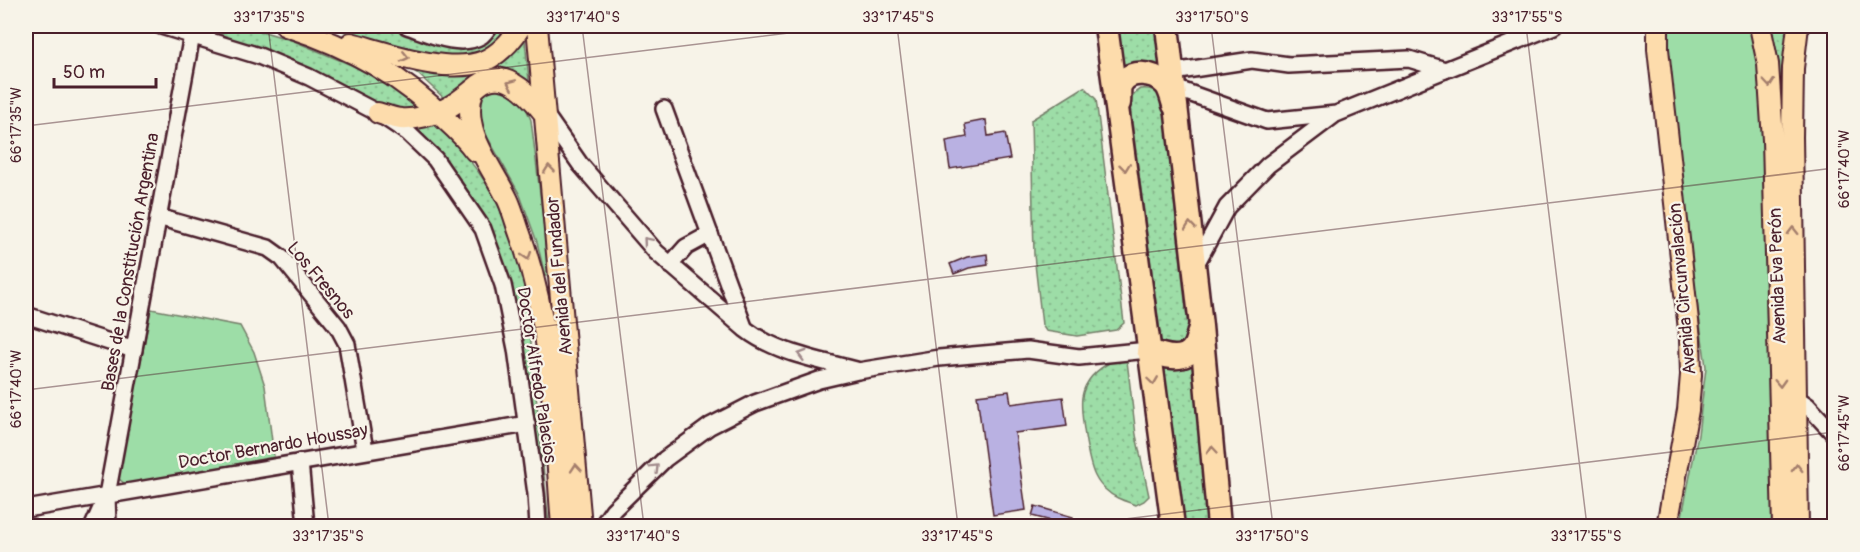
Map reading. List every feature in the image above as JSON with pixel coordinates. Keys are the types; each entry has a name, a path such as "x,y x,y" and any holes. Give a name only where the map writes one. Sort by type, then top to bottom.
{"highway":[{"path":"1106,26 1173,526"},
{"path":"1167,26 1195,266 1218,521"},
{"path":"1119,122 1120,86 1125,79 1141,73 1164,82 1172,99 1180,130"},
{"path":"1149,350 1164,357 1184,355 1193,348 1201,326"}],"main road":[{"path":"286,26 430,63 465,65 485,60 497,53 510,42 521,26"},
{"name":"Avenida del Fundador","path":"537,26 581,526"},
{"name":"Avenida Circunvalación","path":"1655,26 1690,339 1691,366 1688,410 1667,526"},
{"name":"Avenida Eva Perón","path":"1761,26 1768,64 1773,140 1783,526"},
{"name":"Avenida Eva Perón","path":"1798,26 1792,68 1798,526"},
{"path":"307,33 355,54 388,72 417,93 468,141 508,201"},
{"path":"378,113 401,119 426,116 439,112 491,79 505,80 518,86 543,112"},
{"path":"473,91 469,115 472,129 508,201"},
{"name":"Avenida del Fundador","path":"508,201 536,283 543,315 548,346 561,526"}],"street":[{"name":"Doctor Alfredo Palacios","path":"161,26 259,56 309,77 378,113 408,133 435,159 483,229 503,285 516,348 536,494 538,526"},
{"path":"407,26 448,39 464,40 486,31"},
{"path":"1195,266 1227,207 1268,165 1336,114 1554,26"},
{"name":"Bases de la Constitución Argentina","path":"108,526 107,495 192,35"},
{"path":"1174,80 1252,60 1289,65 1409,59 1445,70"},
{"path":"1174,80 1267,121 1336,114"},
{"path":"664,109 745,330"},
{"path":"543,112 580,164 656,252 745,330 782,350 858,371"},
{"name":"Los Fresnos","path":"158,217 268,248 282,258 338,327 347,344 365,450"},
{"path":"670,265 687,247 710,234"},
{"path":"26,315 134,350"},
{"path":"602,526 613,510 665,459 710,426 755,403 819,380 858,371 939,358 1028,350 1079,357 1149,350"},
{"path":"1795,397 1808,406 1834,434"},
{"name":"Doctor Bernardo Houssay","path":"26,509 527,424"},
{"path":"300,462 306,526"},
{"name":"Bases de la Constitución Argentina","path":"93,526 107,495"}],"green space":[{"path":"183,26 245,26 294,41 390,84 425,112 395,114"},
{"path":"327,26 391,26 444,43 496,26 507,40 498,46 456,60 394,47"},
{"path":"1113,26 1161,26 1166,68 1148,63 1118,72"},
{"path":"1661,26 1754,26 1761,66 1777,526 1680,526 1698,435 1706,367"},
{"path":"1769,26 1787,26 1782,87 1793,526"},
{"path":"524,30 529,81 514,73 495,70 445,99 417,73 393,58 448,70"},
{"path":"500,84 523,101 531,120 550,275 545,276 537,242 520,195 479,122 478,97 482,90"},
{"path":"1084,87 1096,99 1124,323 1116,330 1077,336 1046,331 1042,325 1034,255 1031,120"},
{"path":"1140,89 1153,90 1163,99 1188,328 1187,340 1183,348 1162,347 1130,107 1132,96"},
{"path":"433,121 471,162 490,190 506,224 525,283 549,526 543,526 500,256 406,124"},
{"path":"151,309 240,326 254,352 265,386 274,457 126,485 118,478"},
{"path":"1196,356 1210,526 1180,526 1157,364"},
{"path":"1115,360 1127,361 1136,435 1149,496 1136,505 1113,495 1097,479 1092,469 1083,425 1082,397 1086,385 1099,370"}],"building":[{"path":"986,120 988,136 1005,133 1010,159 950,169 946,141 967,137 965,124"},
{"path":"987,254 988,265 969,268 954,274 950,264 967,257"},
{"path":"1009,391 1011,404 1063,397 1067,426 1015,433 1026,510 993,515 977,395"},
{"path":"1035,506 1073,517 1071,526 1032,516"}]}
